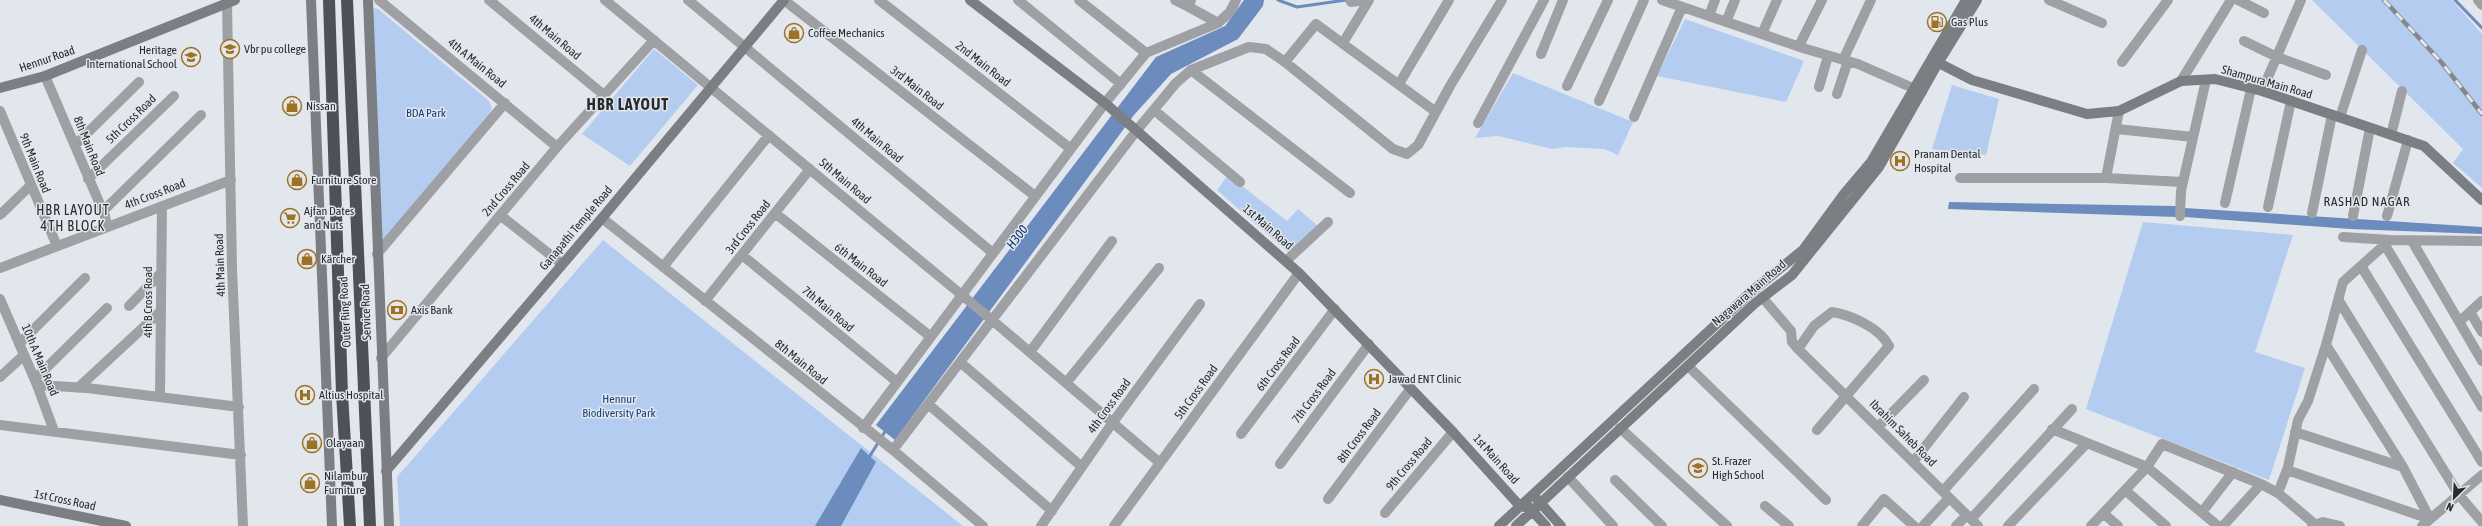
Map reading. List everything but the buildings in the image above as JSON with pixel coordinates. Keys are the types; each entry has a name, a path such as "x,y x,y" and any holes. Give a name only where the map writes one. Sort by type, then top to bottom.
{"highway":[{"name":"Outer Ring Road","path":"328,0 342,394 350,526"},
{"name":"Outer Ring Road","path":"347,0 370,526"}],"street":[{"path":"311,0 332,526"},
{"name":"Service Road","path":"368,0 381,358 389,526"},
{"name":"4th A Main Road","path":"379,0 557,147"},
{"name":"4th Main Road","path":"489,0 604,95"},
{"path":"605,0 712,86"},
{"path":"688,0 744,47"},
{"name":"Ganapathi Temple Road","path":"386,471 602,218 784,0"},
{"name":"3rd Main Road","path":"784,0 1035,196"},
{"name":"2nd Main Road","path":"879,0 1071,149"},
{"name":"1st Main Road","path":"970,0 1105,103 1299,272 1522,503"},
{"path":"1018,0 1121,84"},
{"path":"1080,0 1146,53"},
{"path":"1175,0 1190,4 1218,23"},
{"path":"863,428 1105,103 1146,53 1218,23 1230,12 1236,0"},
{"path":"1350,1 1367,0"},
{"path":"1343,43 1367,0"},
{"path":"1399,84 1449,0"},
{"path":"893,450 1137,130 1191,70 1249,47 1266,49 1285,62 1392,149 1407,154 1418,145 1502,0"},
{"path":"1478,123 1544,0"},
{"path":"1541,54 1563,0"},
{"path":"1567,86 1608,0"},
{"path":"1599,101 1644,0"},
{"path":"1709,16 1715,0"},
{"path":"1726,22 1735,0"},
{"path":"1762,34 1777,0"},
{"path":"1799,46 1822,0"},
{"path":"1837,94 1846,60 1871,0"},
{"name":"Nagawara Main Road","path":"1516,526 1531,510 1688,366 1737,313 1792,275 1879,167 1918,90 1935,61 1977,0"},
{"path":"2049,0 2102,23"},
{"path":"2122,62 2168,0"},
{"path":"2180,81 2231,0"},
{"path":"2238,0 2264,13"},
{"path":"2262,91 2301,0"},
{"path":"2478,0 2482,5"},
{"path":"1499,526 1532,494 1737,313 1752,292 1803,250 1844,194 1872,162 1918,90 1846,60 1828,56 1668,1"},
{"path":"1935,61 1963,1"},
{"name":"4th Main Road","path":"231,2 230,180 244,526"},
{"name":"Hennur Road","path":"0,88 46,76 231,2"},
{"path":"1634,117 1682,7"},
{"path":"1285,62 1316,24 1436,112"},
{"name":"2nd Cross Road","path":"381,358 557,147 654,40"},
{"path":"2244,41 2277,57 2326,75"},
{"name":"4th Main Road","path":"744,47 993,253"},
{"path":"2312,213 2336,116 2362,50"},
{"path":"1819,87 1828,56"},
{"name":"Shampura Main Road","path":"1935,61 1972,80 2087,114 2119,111 2180,81 2215,79 2262,91 2424,146 2482,200"},
{"path":"1191,70 1350,193"},
{"name":"8th Main Road","path":"46,76 88,179 103,211 107,227"},
{"path":"2180,216 2180,202 2183,182 2206,80"},
{"path":"75,145 139,82"},
{"name":"5th Main Road","path":"712,86 992,320 1160,463"},
{"path":"2225,203 2251,89"},
{"path":"2391,135 2402,91"},
{"name":"5th Cross Road","path":"88,179 174,96"},
{"path":"2268,207 2291,101"},
{"path":"377,254 505,103"},
{"path":"1154,110 1240,182"},
{"name":"9th Main Road","path":"0,111 30,186 57,246"},
{"path":"2106,178 2117,128 2119,111"},
{"path":"103,211 201,115"},
{"path":"2117,128 2193,137"},
{"path":"2353,216 2370,128"},
{"path":"662,267 769,134"},
{"path":"2387,216 2408,140"},
{"name":"3rd Cross Road","path":"705,301 810,169"},
{"path":"1960,178 2106,178 2183,182"},
{"name":"4th Cross Road","path":"0,268 230,180"},
{"path":"0,215 30,186"},
{"name":"4th B Cross Road","path":"160,397 160,274 162,206"},
{"name":"6th Main Road","path":"775,213 931,337"},
{"path":"500,215 562,264"},
{"name":"8th Main Road","path":"602,218 863,428 893,450 983,526"},
{"path":"1286,261 1328,222"},
{"path":"2343,237 2387,243 2412,241 2482,241"},
{"path":"1030,352 1112,241"},
{"path":"2412,241 2482,361"},
{"path":"2278,493 2287,470 2298,420 2308,401 2326,346 2343,282 2387,243"},
{"path":"2387,243 2482,407"},
{"name":"7th Main Road","path":"742,255 897,382"},
{"path":"2361,266 2482,462"},
{"path":"1066,383 1159,268"},
{"name":"5th Cross Road","path":"1114,526 1299,272"},
{"path":"129,306 160,274"},
{"path":"19,344 85,278"},
{"path":"1762,297 1791,332 1792,342 1798,350 1814,326 1832,312 1849,315 1886,339 1889,346 1847,397 1817,430"},
{"name":"10th A Main Road","path":"0,300 2,312 19,344 36,382 54,431"},
{"path":"2339,301 2459,495 2482,522"},
{"path":"2459,322 2482,301"},
{"name":"4th Cross Road","path":"1042,526 1113,422 1200,304"},
{"path":"36,382 107,308"},
{"name":"6th Cross Road","path":"1241,434 1335,309"},
{"path":"78,388 161,312"},
{"path":"2470,312 2482,332"},
{"name":"7th Cross Road","path":"1280,464 1368,344"},
{"path":"2326,346 2403,467 2430,519"},
{"name":"Ibrahim Saheb Road","path":"1798,350 1878,426 1972,520"},
{"path":"0,377 24,355"},
{"path":"960,362 1082,467"},
{"path":"1688,366 1826,500"},
{"path":"1878,426 1924,380"},
{"path":"36,382 239,407"},
{"name":"8th Cross Road","path":"1328,499 1411,388"},
{"path":"1923,526 1946,495 2034,389"},
{"path":"1913,462 1964,397"},
{"path":"928,404 1052,511"},
{"path":"1956,526 1972,520 2052,429 2072,409"},
{"path":"1,427 54,431 241,455"},
{"path":"1620,428 1727,526"},
{"path":"2052,429 2147,467 2218,526"},
{"name":"9th Cross Road","path":"1385,513 1453,432"},
{"path":"2295,432 2403,467"},
{"path":"2008,526 2087,443"},
{"path":"2090,526 2147,467 2162,444 2233,472 2278,493 2314,525 2329,523 2340,526"},
{"path":"2287,470 2430,519"},
{"path":"2202,512 2233,472"},
{"path":"2422,526 2482,475"},
{"path":"1568,476 1613,526"},
{"path":"1615,480 1662,526"},
{"path":"2223,526 2261,484"},
{"path":"2125,490 2166,526"},
{"path":"1532,494 1561,526"},
{"path":"1862,526 1884,499 1914,526"},
{"name":"1st Cross Road","path":"0,500 126,526"},
{"path":"1522,503 1546,526"},
{"path":"1765,506 1788,526"},
{"path":"2103,513 2118,526"}],"green space":[{"path":"2312,0 2452,0 2482,34 2482,188 2453,163 2463,149"},
{"name":"BDA Park","path":"374,8 378,9 488,100 492,108 488,116 381,244 372,13"},
{"path":"1685,19 1804,61 1786,102 1657,76"},
{"path":"654,49 698,85 630,166 582,134"},
{"path":"1513,73 1633,122 1618,155 1604,149 1565,147 1552,149 1498,136 1475,138"},
{"path":"1952,85 1999,99 1986,155 1932,149"},
{"path":"1228,175 1287,221 1298,209 1318,226 1289,253 1217,190"},
{"path":"2143,222 2293,235 2255,352 2305,368 2269,480 2086,409"},
{"name":"Hennur Biodiversity Park","path":"603,240 963,526 400,526 397,477"}],"shaded area":[{"path":"1244,0 1264,0 1263,6 1238,39 1171,74 1134,115 895,440 876,425 1156,57 1225,26"},
{"path":"1949,202 2176,206 2176,217 1948,209"},
{"path":"2185,208 2482,227 2482,234 2350,229 2185,217"},
{"path":"861,448 876,462 841,526 815,526"}],"waterway":[{"path":"1278,0 1297,7 1346,0"},
{"path":"2455,0 2482,28"},
{"name":"H300","path":"868,459 886,430"}],"railway":[{"path":"2384,0 2442,63 2482,114"}],"place":[{"name":"Gas Plus","path":"1937,22"},
{"name":"Coffee Mechanics","path":"794,33"},
{"name":"Vbr pu college","path":"230,49"},
{"name":"Heritage International School","path":"191,57"},
{"name":"Nissan","path":"292,106"},
{"name":"Pranam Dental Hospital","path":"1900,161"},
{"name":"Furniture Store","path":"297,180"},
{"name":"Ajfan Dates and Nuts","path":"290,218"},
{"name":"Kärcher","path":"307,259"},
{"name":"Axis Bank","path":"397,310"},
{"name":"Jawad ENT Clinic","path":"1374,379"},
{"name":"Altius Hospital","path":"305,395"},
{"name":"Olayaan","path":"312,443"},
{"name":"St. Frazer High School","path":"1698,468"},
{"name":"Nilambur Furniture","path":"310,483"}],"district":[{"name":"HBR LAYOUT","path":"628,104"},
{"name":"RASHAD NAGAR","path":"2367,201"},
{"name":"HBR LAYOUT 4TH BLOCK","path":"73,218"}]}
